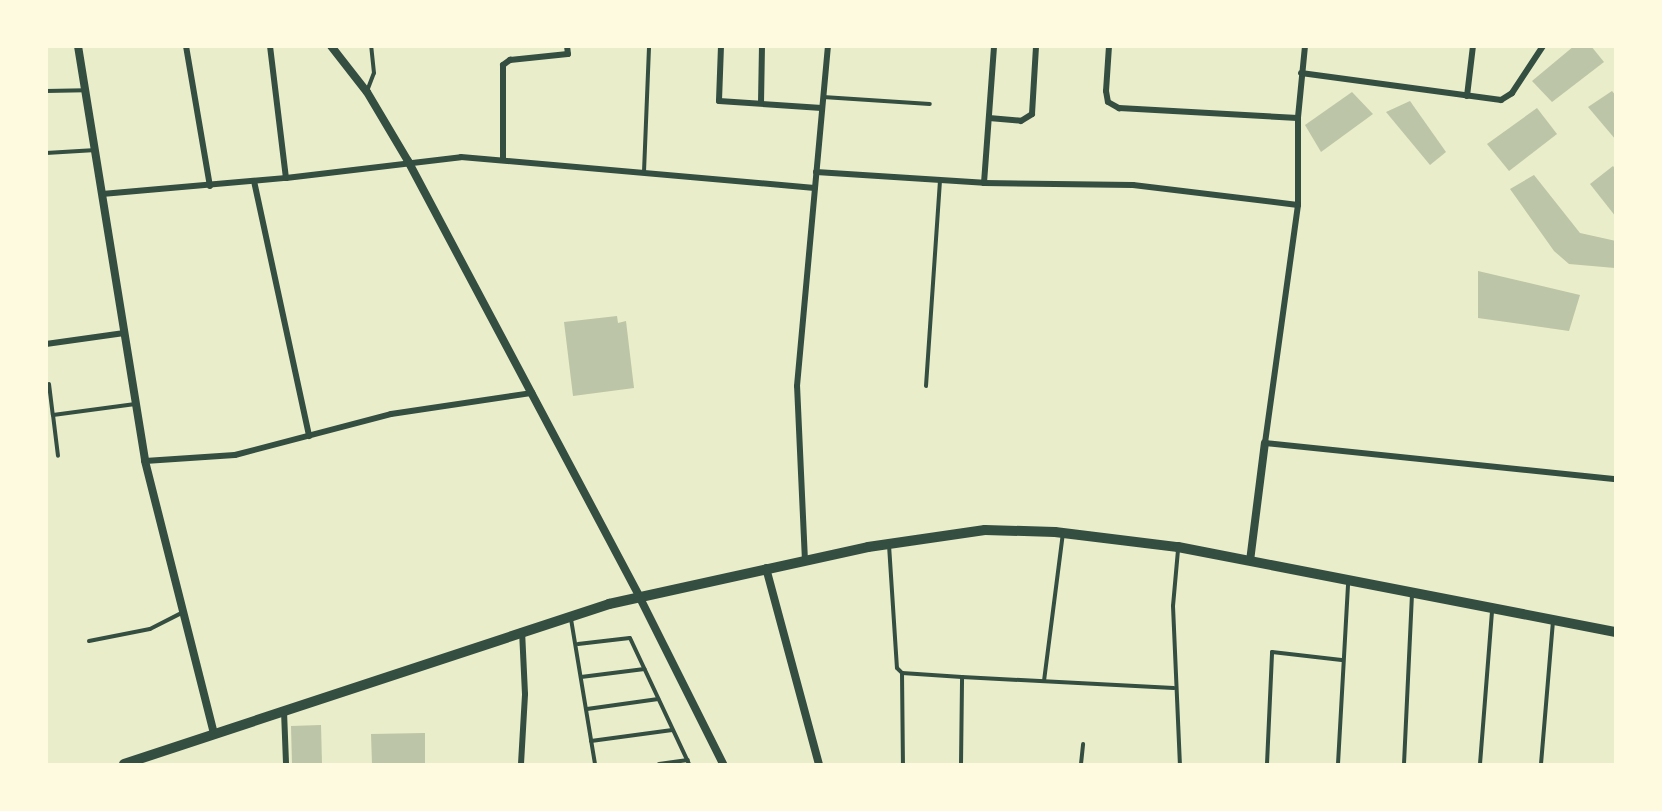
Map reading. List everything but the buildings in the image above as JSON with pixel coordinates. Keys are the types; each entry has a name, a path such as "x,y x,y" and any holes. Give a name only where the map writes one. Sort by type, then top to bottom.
{"main road":[{"path":"124,765 522,630 639,596 889,544 985,530 1063,532 1178,547 1616,632"}],"street":[{"path":"78,46 97,150 145,461 181,614 214,734"},
{"path":"186,46 210,186"},
{"path":"270,46 286,178"},
{"path":"331,46 367,92 408,161 639,596 723,765"},
{"path":"503,160 503,65 510,60 568,54 567,46"},
{"path":"721,46 719,101 822,108"},
{"path":"761,104 762,46"},
{"path":"805,561 796,416 828,46"},
{"path":"984,183 994,46"},
{"path":"989,118 1021,122 1032,114 1036,46"},
{"path":"1109,46 1108,102 1119,108 1298,118"},
{"path":"1250,561 1298,205 1298,118 1305,46"},
{"path":"1467,96 1473,46"},
{"path":"1301,73 1502,100 1512,93 1543,46"},
{"path":"102,194 210,186 408,161 461,157 815,188"},
{"path":"816,172 984,183 1133,185 1298,205"},
{"path":"254,181 309,436"},
{"path":"46,344 124,333"},
{"path":"145,461 235,455 391,414 532,393"},
{"path":"1265,443 1616,479"},
{"path":"766,568 819,765"},
{"path":"521,765 525,693 522,630"},
{"path":"284,711 286,765"}],"lane":[{"path":"367,92 374,73 371,46"},
{"path":"644,172 649,46"},
{"path":"46,91 86,90"},
{"path":"824,97 930,104"},
{"path":"46,153 97,150"},
{"path":"926,386 940,181"},
{"path":"49,384 58,456"},
{"path":"53,415 136,404"},
{"path":"1044,681 1063,532"},
{"path":"889,544 897,668 902,673 1174,688"},
{"path":"1178,547 1173,606 1174,688 1180,765"},
{"path":"1338,765 1348,580"},
{"path":"1404,765 1412,592"},
{"path":"1480,765 1492,608"},
{"path":"89,641 150,629 181,614"},
{"path":"570,615 578,644 595,765"},
{"path":"1541,765 1553,620"},
{"path":"578,644 630,638 688,762 659,765"},
{"path":"1266,765 1272,652 1342,660"},
{"path":"581,677 644,669"},
{"path":"902,673 903,765"},
{"path":"961,765 962,677"},
{"path":"587,710 658,699"},
{"path":"591,741 672,730"},
{"path":"1081,765 1083,744"}]}
